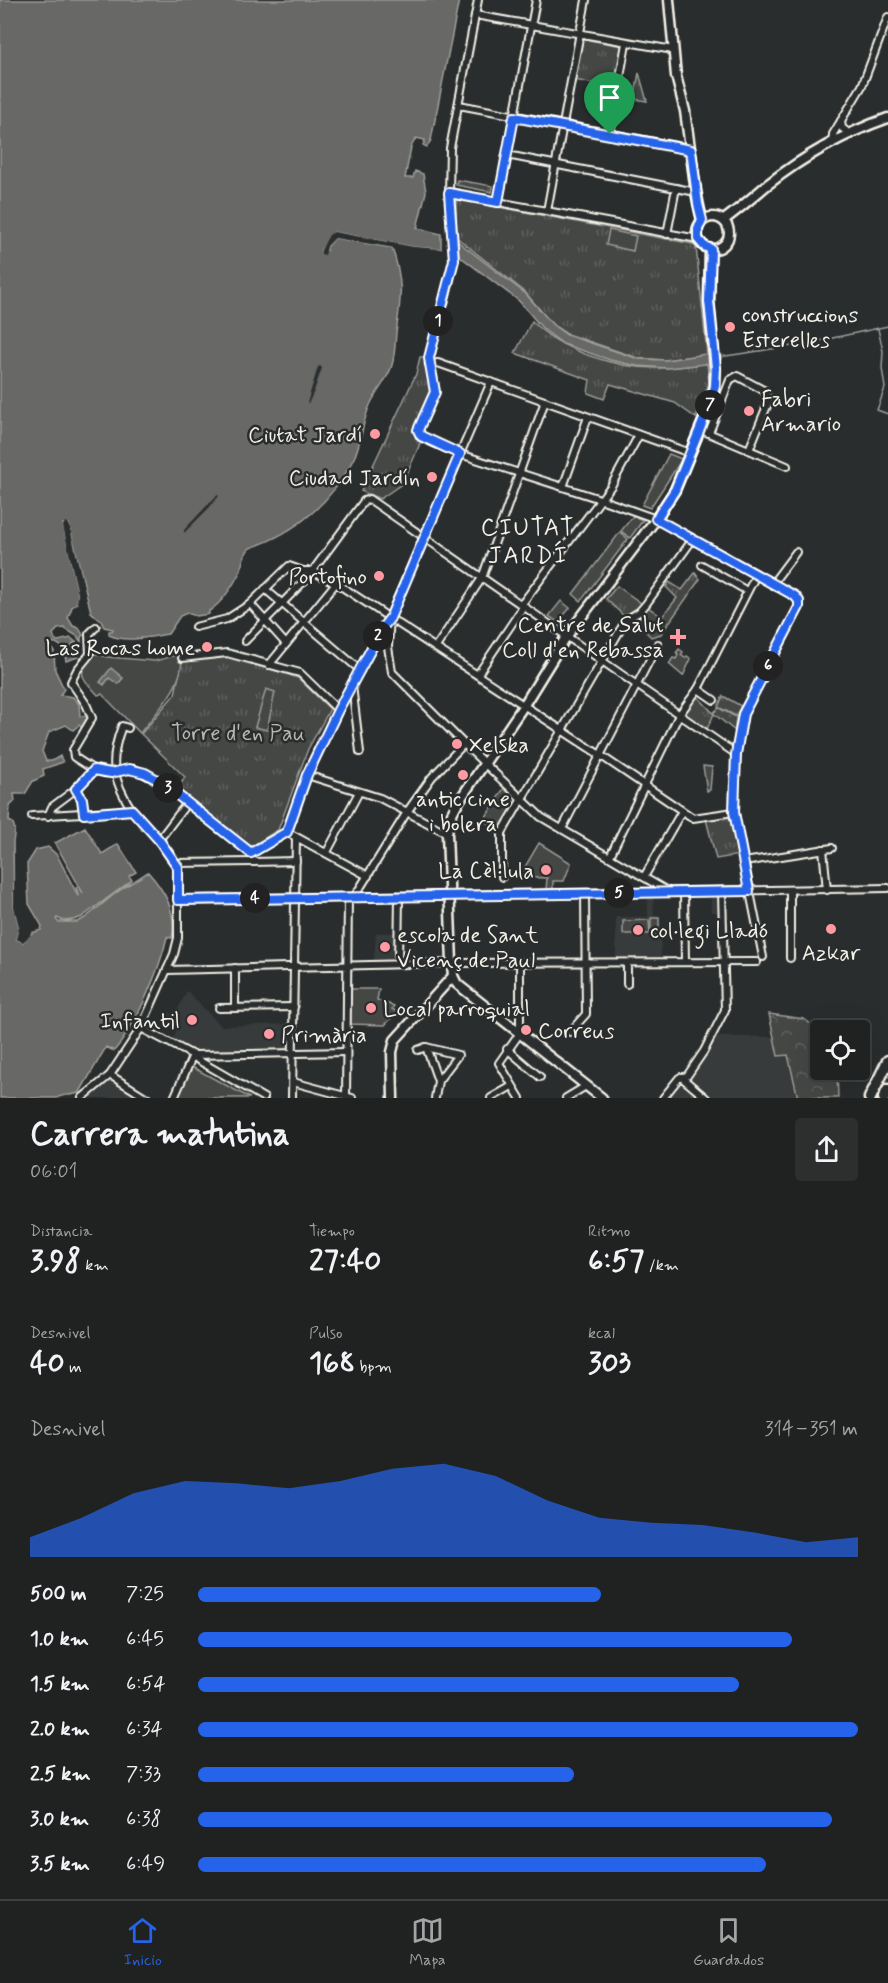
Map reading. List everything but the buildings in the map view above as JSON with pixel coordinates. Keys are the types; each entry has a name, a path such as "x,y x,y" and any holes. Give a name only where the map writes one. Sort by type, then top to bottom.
{"highway":[{"path":"870,1098 888,1061"},
{"path":"884,1098 888,1090"}],"street":[{"path":"167,970 452,963 760,960 734,812 736,754 743,714 799,607 799,601 795,596 656,519 460,454 421,436 418,430 435,392 429,358 454,260 449,193 450,148 478,0"},
{"path":"498,202 536,0"},
{"path":"546,211 586,0"},
{"path":"669,0 676,76 686,111 696,192 702,220 698,229 698,239"},
{"path":"476,15 674,50"},
{"path":"832,144 833,134 862,86 888,17"},
{"path":"610,134 626,43"},
{"path":"459,105 691,150"},
{"path":"724,220 769,184 832,144 888,118"},
{"path":"841,121 842,128 850,134"},
{"path":"507,155 696,192"},
{"path":"667,234 676,189"},
{"path":"449,193 698,239 704,246 711,249 723,246 729,237 729,230 724,220 712,216 702,220"},
{"path":"704,432 715,386 716,368 709,301 711,249"},
{"path":"429,364 438,363 690,453"},
{"path":"602,1098 458,984 453,976 447,833 450,818 483,763 524,705 566,637 656,519 675,490 690,453 704,432 730,380 737,376 765,391 769,401 749,450"},
{"path":"251,853 287,832 307,775 338,710 390,618 491,382"},
{"path":"436,647 482,578 545,401"},
{"path":"563,487 588,417"},
{"path":"704,432 787,466"},
{"path":"478,674 522,606 622,469 639,435"},
{"path":"245,641 312,571 364,501 369,499 736,754"},
{"path":"502,877 502,833 626,620 639,612 646,604 693,539"},
{"path":"772,584 796,552"},
{"path":"702,565 747,591"},
{"path":"195,627 226,620 247,606 289,566 312,571 336,583 478,674 693,818 734,812"},
{"path":"610,856 679,714 698,689 756,575"},
{"path":"269,665 336,583"},
{"path":"265,589 360,670"},
{"path":"252,607 286,644"},
{"path":"390,618 388,647 392,672 483,763 541,817 669,892"},
{"path":"96,627 89,634 91,652 76,670 70,682 86,704 92,718 73,750 74,757 94,770 105,773 129,769 145,773 161,782 251,853 253,862"},
{"path":"562,829 658,644"},
{"path":"182,658 226,653 300,673 338,710"},
{"path":"352,685 360,752"},
{"path":"698,689 714,700"},
{"path":"82,1098 110,1075 141,1028 174,954 178,938 178,867 159,840 132,810 122,794 114,772 113,756 116,743 122,726 128,728"},
{"path":"355,896 407,812 432,777 464,744"},
{"path":"48,816 52,807 76,789 94,770"},
{"path":"307,775 380,798 447,833"},
{"path":"76,789 82,799 84,814"},
{"path":"327,852 359,792"},
{"path":"159,840 187,803"},
{"path":"32,816 132,810"},
{"path":"644,878 682,811"},
{"path":"287,832 368,876"},
{"path":"292,1098 296,837"},
{"path":"744,862 832,848"},
{"path":"823,849 827,890"},
{"path":"176,863 296,861"},
{"path":"178,900 888,888"},
{"path":"790,890 790,957"},
{"path":"684,892 685,962"},
{"path":"663,1098 679,1078 687,1076 704,1051 725,1010 722,892"},
{"path":"570,1032 585,1014 585,893"},
{"path":"398,964 399,896"},
{"path":"293,1082 348,1097 346,1052 348,897"},
{"path":"627,963 627,984"},
{"path":"520,964 520,1034 499,1063 520,1098"},
{"path":"235,968 235,1008"},
{"path":"393,1098 392,1052 395,1040 453,976"},
{"path":"219,1008 294,1007"},
{"path":"141,1028 193,1055 264,1098"},
{"path":"426,1047 438,1082"},
{"path":"418,1050 426,1047 458,1055"},
{"path":"435,1098 438,1082 463,1048"},
{"path":"507,1049 540,1077"},
{"path":"193,1055 346,1052"},
{"path":"174,1098 193,1055"},
{"path":"110,1075 147,1098"},
{"path":"681,1077 706,1098"},
{"path":"491,1098 512,1086"},
{"path":"566,1098 586,1086"}],"shaded area":[{"path":"0,0 459,0 431,140 427,147 423,145 425,140 416,138 411,147 405,178 413,178 415,171 423,174 426,192 417,228 441,234 441,249 414,247 334,232 321,250 327,250 335,238 392,248 400,281 392,365 367,411 354,458 335,488 311,514 298,524 267,542 250,548 245,554 239,574 233,584 209,611 209,614 196,616 187,613 180,616 168,634 146,638 123,639 109,635 109,631 113,629 104,627 91,612 69,524 63,524 78,594 77,603 72,607 68,618 83,635 81,642 77,636 64,628 58,629 53,634 55,640 71,638 78,644 73,643 70,655 78,657 66,661 61,646 49,643 54,651 55,670 64,689 60,695 73,697 79,704 80,716 87,716 90,721 84,730 79,725 73,730 66,725 49,732 42,751 46,761 52,761 60,756 63,762 43,769 44,776 33,781 25,794 14,794 15,801 10,806 9,821 13,823 15,830 13,842 14,907 19,927 16,939 23,942 32,933 41,930 42,926 29,904 27,864 36,850 48,847 57,855 78,896 76,888 79,886 83,893 55,843 85,827 102,854 118,844 136,872 129,876 132,880 82,917 67,921 57,918 58,922 77,922 85,918 117,892 148,872 168,902 173,928 172,938 167,937 146,997 122,1041 114,1051 106,1047 80,1092 57,1098 0,1098"},
{"path":"456,240 526,294 553,325 567,335 639,359 666,360 706,354 706,364 667,368 637,366 610,360 563,344 543,329 519,301 457,254"},
{"path":"111,668 123,678 118,684 109,678 104,685 100,682"},
{"path":"711,894 720,894 720,912 711,912"},
{"name":"col·legi Lladó","path":"648,895 653,895 654,916 660,916 661,959 616,960 616,917 648,917"},
{"name":"escola de Sant Vicenç de Paul","path":"376,933 396,933 395,961 374,961"},
{"path":"187,991 221,1026 289,1024 289,1050 200,1052 173,1040 177,1029 165,1023 169,1013 175,1015"},
{"path":"774,1037 778,1056 788,1054 798,1098 669,1098 682,1082 686,1084 713,1038"},
{"path":"111,1079 141,1098 87,1098"}],"green space":[{"path":"583,39 623,46 616,88 574,80"},
{"path":"639,73 647,101 634,99"},
{"path":"457,180 493,186 492,192 456,185"},
{"path":"456,199 693,244 696,247 707,354 665,360 638,358 567,334 552,324 525,292 456,237"},
{"path":"609,230 636,236 633,251 606,245"},
{"path":"532,321 544,332 573,349 607,361 624,365 662,368 707,363 709,383 696,418 675,403 610,384 604,399 588,393 590,380 515,353"},
{"path":"420,357 425,357 431,390 414,430 422,439 403,483 380,499 361,491 416,374"},
{"path":"669,454 682,459 650,508 642,505"},
{"path":"633,516 643,520 630,538 621,531"},
{"path":"620,532 628,539 581,601 573,594"},
{"path":"695,573 700,579 661,634 651,637 636,622 648,607 662,617 677,598 666,587 669,582 682,590"},
{"path":"617,586 641,603 639,607 624,616 606,599"},
{"path":"561,601 570,608 558,622 549,616"},
{"path":"679,649 683,652 681,655 691,659 683,676 669,664 673,658 676,659"},
{"path":"93,653 107,657 155,661 181,654 182,665 175,686 162,707 140,733 84,679 84,666"},
{"name":"Torre d'en Pau","path":"226,654 298,678 330,709 308,749 278,830 249,848 177,790 185,777 141,734 175,694 182,661"},
{"path":"266,689 275,692 267,730 255,727"},
{"path":"697,696 714,714 706,731 684,714"},
{"path":"723,696 741,706 736,716 718,707"},
{"path":"719,708 736,717 735,731 713,713"},
{"path":"703,766 712,767 710,790 707,791"},
{"path":"504,788 517,800 497,833 484,820"},
{"path":"731,816 740,855 716,859 706,819"},
{"name":"La Cèl·lula","path":"539,843 571,863 564,881 553,881 553,891 546,891 547,878 519,877"},
{"path":"651,918 659,918 659,935 651,935"},
{"path":"649,920 650,934 623,934 623,921"},
{"name":"Local parroquial","path":"350,989 379,989 377,1000 394,1006 392,1009 397,1012 385,1025 349,1024"},
{"path":"769,1014 804,1019 810,1024 810,1080 837,1080 838,1098 798,1098 788,1055 778,1056"},
{"path":"192,1067 250,1098 177,1098"}],"pier":[{"path":"334,232 414,247 441,249 441,252 395,246 395,248 335,238 327,246 325,255 321,254 329,235"},
{"path":"318,367 322,368 314,391 307,403"},
{"path":"217,495 219,496 209,508 184,533 184,530"},
{"path":"65,522 69,524 88,604 85,604 66,525 81,593 80,604 77,603 78,594 63,526"},
{"path":"15,827 18,827 16,842 17,906 22,927 19,938 22,939 29,933 31,935 23,942 16,939 19,927 14,907"}],"waterway":[{"path":"719,357 805,344 888,326"},
{"path":"878,329 883,351 882,368 885,388 877,410 888,414"},
{"path":"707,358 719,357"}],"place":[{"name":"construccions Esterelles","path":"730,327"},
{"name":"Fabri Armario","path":"749,411"},
{"name":"Ciutat Jardí","path":"375,434"},
{"name":"Ciudad Jardín","path":"432,477"},
{"name":"Portofino","path":"379,576"},
{"name":"Centre de Salut Coll d'en Rebassa","path":"678,637"},
{"name":"Las Rocas home","path":"207,647"},
{"name":"Xelska","path":"457,744"},
{"name":"antic cine i bolera","path":"463,775"},
{"name":"La Cèl·lula","path":"546,870"},
{"name":"Azkar","path":"831,929"},
{"name":"col·legi Lladó","path":"638,930"},
{"name":"escola de Sant Vicenç de Paul","path":"385,947"},
{"name":"Local parroquial","path":"371,1008"},
{"name":"Infantil","path":"192,1020"},
{"name":"Correus","path":"526,1030"},
{"name":"Primària","path":"269,1034"}],"district":[{"name":"CIUTAT JARDÍ","path":"528,541"}],"route":[{"path":"514,117 610,134 691,150 702,220 699,224 698,239 704,246 711,249 709,301 716,368 715,386 711,402 675,490 656,519 795,596 799,601 799,607 743,714 736,754 734,812 749,891 178,900 178,867 168,851 132,810 84,814 82,799 76,789 94,770 111,773 123,769 134,770 161,782 251,853 287,832 307,775 338,710 390,618 460,454 421,436 418,430 435,392 429,358 454,260 449,193 498,202 514,117"}]}
